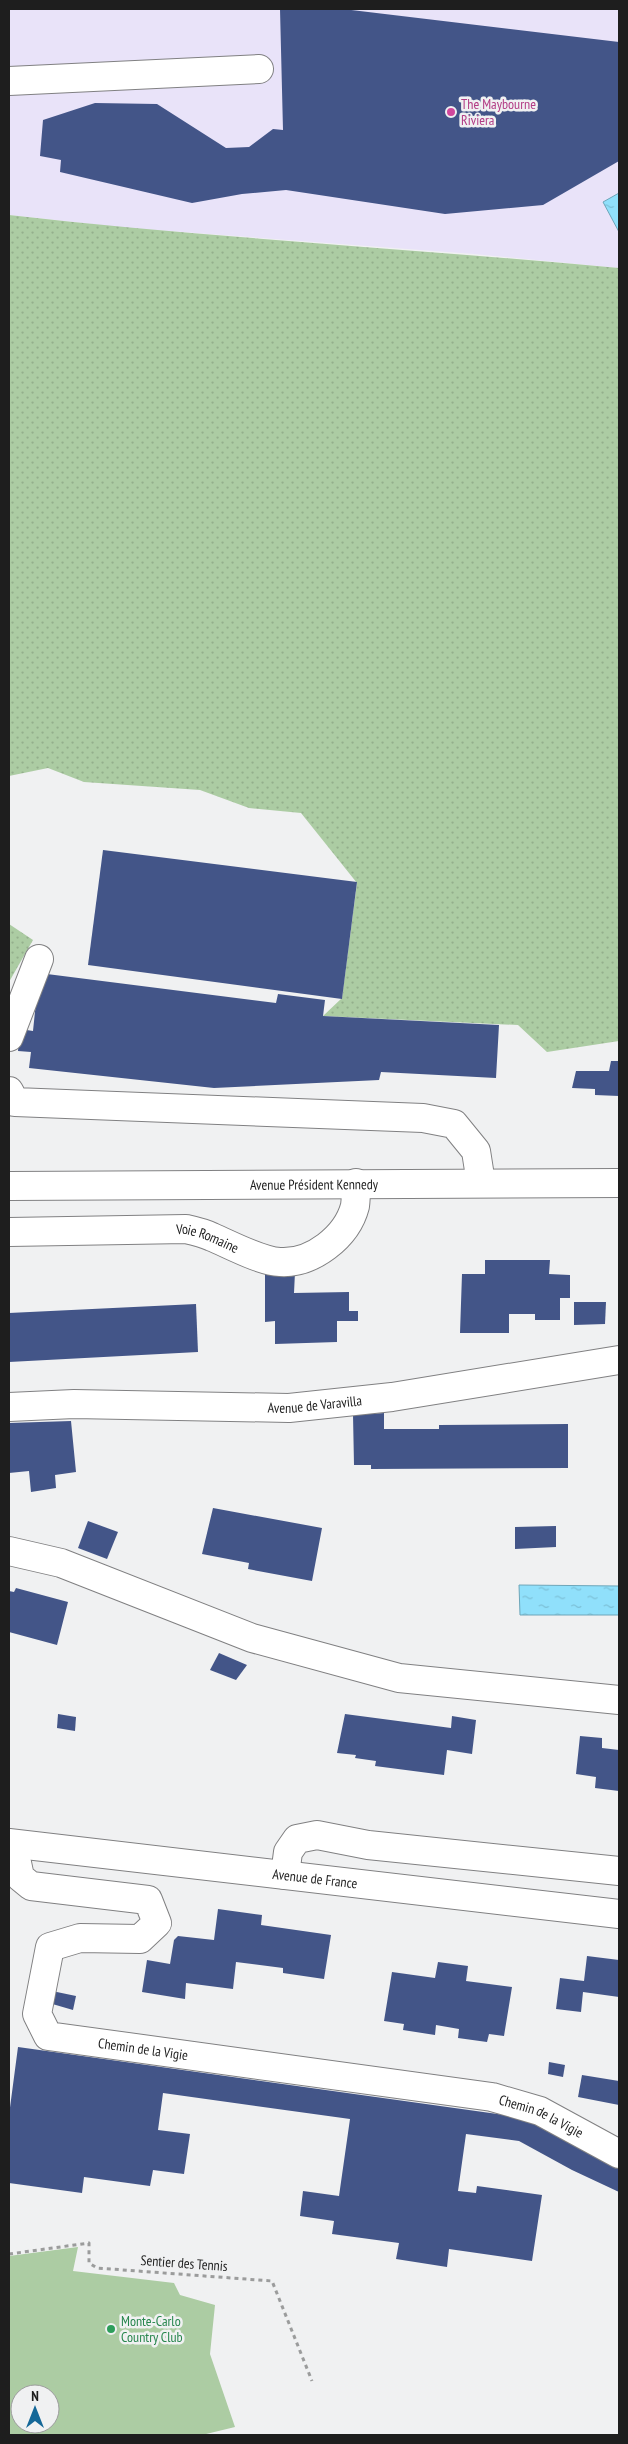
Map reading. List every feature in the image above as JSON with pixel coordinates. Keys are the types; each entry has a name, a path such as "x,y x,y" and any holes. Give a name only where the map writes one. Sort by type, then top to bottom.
{"main road":[{"path":"9,81 259,69"},
{"path":"9,1037 39,959"},
{"path":"9,1091 15,1102 423,1118 454,1124 476,1151 481,1183"},
{"name":"Voie Romaine","path":"9,1232 186,1229 280,1262 301,1260 327,1248 347,1225 355,1206 356,1183"},
{"name":"Avenue Président Kennedy","path":"9,1186 619,1183"},
{"name":"Avenue de Varavilla","path":"9,1407 74,1404 289,1408 392,1397 619,1360"},
{"path":"9,1551 61,1563 252,1638 399,1678 619,1700"},
{"path":"285,1875 288,1852 297,1838 318,1835 368,1845 619,1871"},
{"name":"Avenue de France","path":"11,1844 619,1914"},
{"name":"Chemin de la Vigie","path":"11,1844 20,1878 31,1886 148,1900 157,1923 140,1939 80,1938 50,1947 38,2014 48,2036 492,2097 540,2111 602,2147 619,2154"}],"path":[{"name":"Sentier des Tennis","path":"9,2254 88,2243 89,2263 97,2268 272,2281 312,2381"}],"shaded area":[{"path":"9,9 619,9 619,268 474,254 129,228 9,215"}],"green space":[{"path":"9,215 161,230 619,268 619,1041 547,1052 518,1025 323,1016 342,998 357,883 301,813 249,808 200,790 84,782 48,768 9,776"},
{"path":"9,924 33,940 9,982"},
{"name":"Monte-Carlo Country Club","path":"78,2247 73,2271 174,2283 180,2295 215,2305 210,2354 235,2427 202,2435 9,2435 9,2256"}],"water":[{"path":"619,193 619,232 603,202"},
{"path":"519,1585 619,1586 619,1615 520,1615"}],"building":[{"name":"The Maybourne Riviera","path":"280,9 343,9 619,42 619,161 543,205 445,214 286,190 242,194 192,203 60,172 61,160 40,156 43,120 95,103 157,104 226,148 249,147 273,129 283,130"},
{"path":"103,850 357,882 342,999 88,965"},
{"path":"39,973 276,1003 278,994 325,1000 323,1016 499,1025 496,1078 381,1072 379,1080 214,1088 29,1068 31,1052 18,1051 20,1029 33,1031"},
{"path":"611,1061 619,1061 619,1096 595,1095 595,1089 572,1088 576,1071 609,1071"},
{"path":"485,1260 550,1260 549,1274 570,1275 570,1298 560,1298 560,1320 535,1320 535,1314 509,1314 509,1333 460,1333 462,1274 485,1274"},
{"path":"295,1272 294,1293 349,1292 349,1311 358,1311 358,1321 337,1321 337,1342 275,1344 275,1321 265,1322 265,1273 273,1276"},
{"path":"574,1302 606,1302 605,1324 574,1325"},
{"path":"196,1304 198,1352 9,1362 9,1313"},
{"path":"384,1413 384,1429 439,1429 439,1425 568,1424 568,1468 371,1469 371,1465 354,1465 353,1415"},
{"path":"71,1421 76,1472 55,1475 56,1488 31,1492 29,1471 9,1473 9,1423"},
{"path":"213,1508 322,1528 312,1581 248,1569 249,1563 202,1554"},
{"path":"88,1521 118,1532 107,1559 78,1548"},
{"path":"556,1526 556,1547 515,1549 515,1527"},
{"path":"16,1588 68,1602 57,1645 9,1632 9,1591 14,1592"},
{"path":"219,1653 247,1665 236,1680 210,1670"},
{"path":"58,1714 76,1717 75,1731 57,1728"},
{"path":"345,1714 451,1728 452,1716 476,1720 472,1754 447,1750 444,1775 375,1766 376,1761 355,1758 356,1755 337,1753"},
{"path":"580,1736 602,1738 602,1748 619,1750 619,1791 595,1788 596,1777 576,1774"},
{"path":"218,1909 262,1915 261,1925 331,1935 324,1979 283,1973 283,1968 236,1962 233,1989 186,1983 185,1999 142,1992 147,1960 170,1964 174,1940 178,1936 214,1940"},
{"path":"587,1956 619,1960 619,1997 583,1992 581,2012 556,2009 560,1978 584,1981"},
{"path":"438,1962 468,1966 466,1981 512,1987 504,2036 489,2034 487,2042 458,2038 459,2029 436,2025 435,2035 403,2030 404,2024 384,2021 392,1972 435,1978"},
{"path":"52,1991 76,1996 73,2010 49,2003"},
{"path":"18,2047 526,2118 619,2164 619,2192 572,2170 519,2141 466,2134 458,2191 476,2193 477,2186 542,2195 532,2261 449,2249 447,2267 396,2259 399,2243 332,2234 334,2221 300,2216 303,2191 339,2196 350,2119 163,2093 158,2130 190,2134 184,2174 153,2170 150,2186 84,2177 82,2193 9,2183 9,2115"},
{"path":"549,2062 565,2065 563,2077 548,2074"},
{"path":"582,2075 619,2081 619,2105 578,2097"}],"place":[{"name":"The Maybourne Riviera","path":"451,112"},
{"name":"Monte-Carlo Country Club","path":"111,2329"}]}
